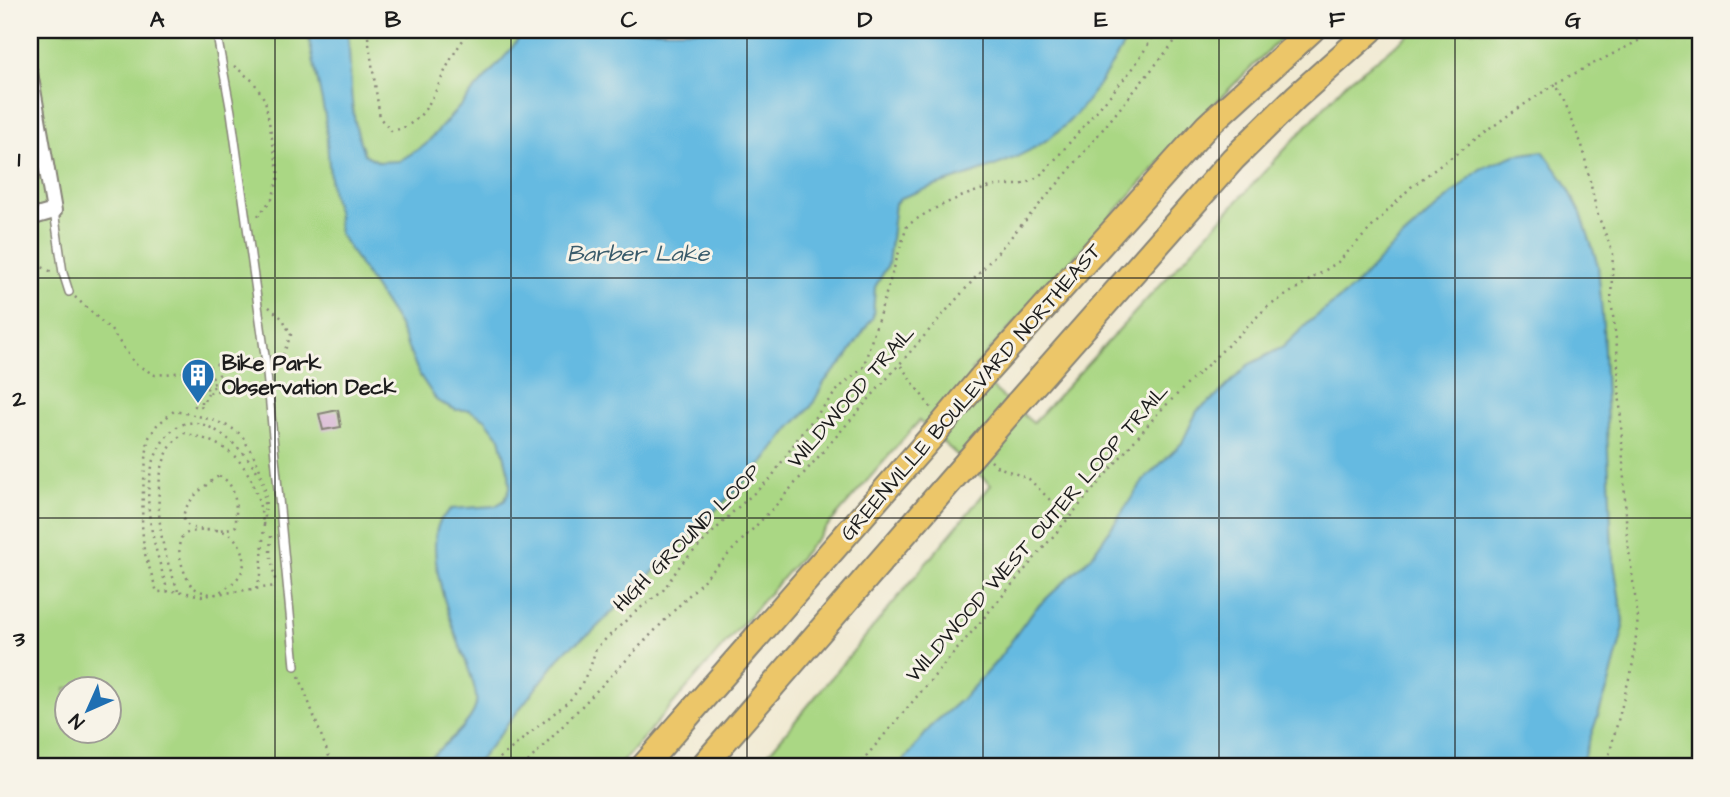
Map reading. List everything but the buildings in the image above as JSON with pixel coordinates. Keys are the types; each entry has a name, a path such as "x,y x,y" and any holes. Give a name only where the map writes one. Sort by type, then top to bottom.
{"highway":[{"name":"GREENVILLE BOULEVARD NORTHEAST","path":"643,767 981,378 1207,126 1312,30"},
{"name":"GREENVILLE BOULEVARD NORTHEAST","path":"702,767 1233,159 1296,97 1371,30"}],"street":[{"path":"30,72 54,211 30,218"}],"lane":[{"path":"216,30 235,140 266,363 295,666"},
{"path":"54,211 62,273 69,292"}],"path":[{"path":"367,30 380,118 391,131 405,128 421,116 434,97 449,63 471,30"},
{"name":"HIGH GROUND LOOP","path":"489,767 569,701 579,690 596,648 635,612 662,592 681,564 771,478 800,435 840,387 863,368 907,226 922,214 988,188 1021,186 1032,182 1047,169 1134,67 1157,30"},
{"name":"WILDWOOD TRAIL","path":"523,767 786,494 1066,173 1184,30"},
{"name":"WILDWOOD WEST OUTER LOOP TRAIL","path":"857,767 1167,403 1266,308 1338,261 1411,187 1555,84 1644,38 1666,30"},
{"path":"1555,84 1582,145 1597,213 1613,253 1611,300 1617,347 1628,537 1638,618 1633,663 1606,767"},
{"path":"30,261 50,270 69,292 111,330 135,364 155,375 203,369 242,359 266,363"},
{"path":"205,379 219,375 218,364"},
{"path":"201,403 207,389 203,369"},
{"path":"207,389 220,386"},
{"path":"256,589 261,575 267,500 259,464 240,433 202,416 174,411 156,425 148,439 143,490 144,551 157,592 178,591 202,596 214,595 256,589 276,586"},
{"path":"167,592 153,536 149,499 151,471 160,445 168,434 187,423 197,424 223,434 246,454 260,476 264,492 264,525"},
{"path":"178,591 164,547 160,514 163,468 174,440 184,433 199,436 220,446 238,460 254,481 264,525"},
{"path":"214,595 191,586 178,554 178,546 183,536 190,533 216,530 236,526 231,485 227,479 219,476 202,486 185,511 183,519 190,529 216,530 226,531 241,547 243,569 239,577 214,595"}],"green space":[{"path":"30,30 1293,30 1274,45 1202,116 972,370 1033,423 1346,83 1415,30 1700,30 1700,767 757,767 991,485 919,421 618,767 30,767"}],"water":[{"name":"Barber Lake","path":"307,30 347,30 357,132 364,154 379,162 399,161 425,145 509,52 524,30 1133,30 1087,101 1051,137 1017,157 901,198 895,204 888,265 875,287 873,317 843,362 825,381 811,407 791,427 762,464 592,632 566,650 474,767 418,767 461,729 476,704 473,683 448,612 438,572 435,552 440,521 451,509 495,506 505,500 510,488 509,474 500,438 485,419 469,410 456,410 437,401 419,374 398,324 339,233 331,190 325,116"},
{"path":"1543,151 1564,180 1581,213 1598,265 1612,550 1624,627 1609,684 1580,767 899,767 933,724 963,698 996,662 1034,610 1091,557 1144,480 1182,443 1197,411 1217,396 1248,365 1283,347 1309,322 1352,289 1391,248 1480,169 1515,155"}],"place":[{"name":"Bike Park Observation Deck","path":"198,405"}]}
